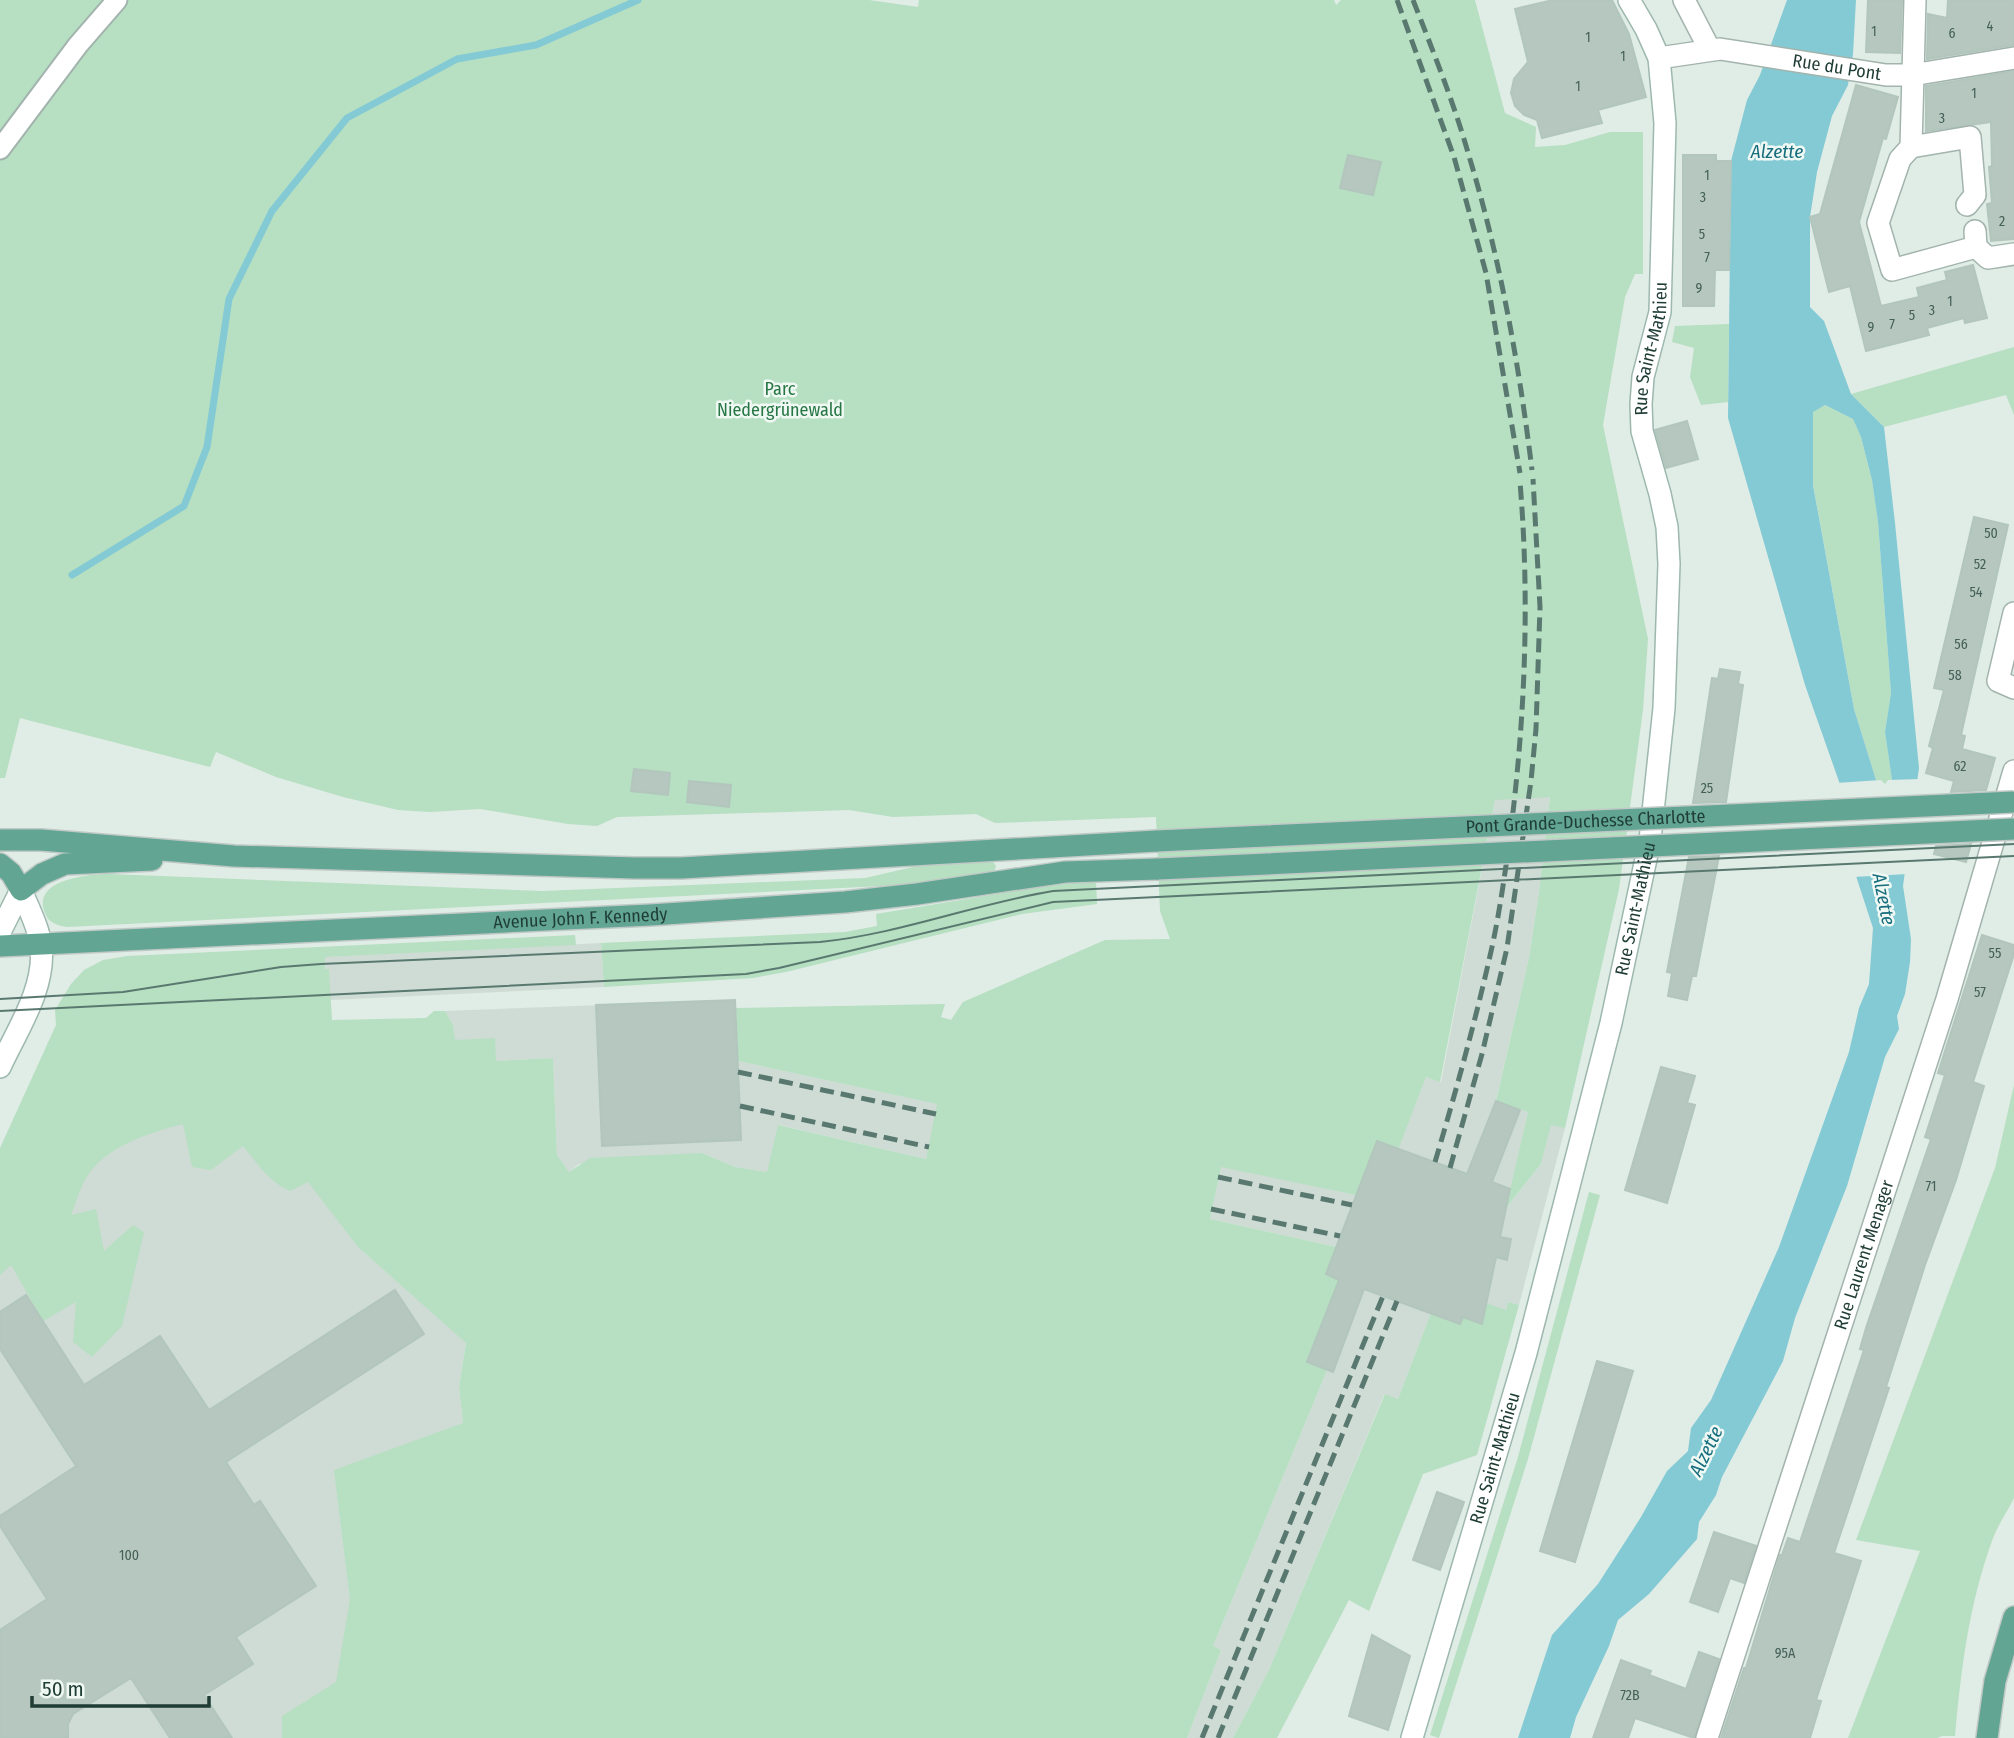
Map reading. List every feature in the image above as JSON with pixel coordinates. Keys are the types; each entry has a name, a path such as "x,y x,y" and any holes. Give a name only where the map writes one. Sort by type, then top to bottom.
{"main road":[{"name":"Pont Grande-Duchesse Charlotte","path":"234,856 670,868 1157,841 2014,802"},
{"name":"Pont Grande-Duchesse Charlotte","path":"1158,869 2014,829"},
{"path":"0,841 41,840 234,856"},
{"path":"0,864 11,873 21,890 41,874 65,864 234,856"},
{"name":"Avenue John F. Kennedy","path":"0,946 650,915 831,903 917,894 1065,872 1158,869"},
{"path":"1987,1738 1995,1681 2009,1650 2014,1617"}],"street":[{"path":"0,149 78,45 117,0"},
{"name":"Rue Saint-Mathieu","path":"1412,1738 1526,1353 1611,1023 1650,840 1664,708 1669,564 1667,527 1642,431 1642,404 1643,377 1660,312 1665,123 1659,58 1629,0"},
{"path":"1684,0 1710,50"},
{"path":"1911,147 1915,0"},
{"name":"Rue du Pont","path":"1659,58 1720,49 1886,75 1912,75 2014,58"},
{"path":"1967,205 1975,195 1969,137 1911,147 1900,159 1878,223 1892,270 1976,239 1989,258 2014,254"},
{"path":"2014,613 1998,681 2014,688"},
{"name":"Rue Laurent Menager","path":"1707,1738 1947,999 2014,771"},
{"path":"0,932 21,890"},
{"path":"0,1068 40,975 41,944 21,890"}],"shaded area":[{"path":"1499,780 1550,797 1529,958 1496,1100 1528,1112 1507,1207 1541,1164 1551,1124 1565,1128 1519,1305 1508,1302 1506,1310 1482,1324 1460,1324 1431,1313 1398,1399 1384,1395 1269,1670 1233,1738 1187,1738 1221,1650 1213,1646 1327,1370 1307,1362 1338,1279 1326,1274 1336,1247 1210,1219 1221,1166 1356,1195 1377,1141 1398,1149 1426,1077 1441,1082"},
{"path":"601,943 604,987 330,1000 329,970 325,970 324,957"},
{"path":"735,1000 738,1061 938,1104 926,1159 779,1125 767,1172 735,1167 702,1153 579,1164 569,1172 557,1155 553,1058 496,1061 454,1040 453,1025 445,1011"},
{"path":"266,1117 358,1247 466,1342 459,1387 463,1423 367,1738 0,1738 0,1265 87,1125"}],"green space":[{"name":"Parc Niedergrünewald","path":"0,0 869,0 918,7 919,0 1334,0 1336,5 1341,0 1475,0 1505,113 1536,127 1535,147 1565,145 1610,132 1643,132 1643,274 1635,274 1625,297 1603,425 1648,639 1643,710 1619,889 1565,1128 1551,1125 1541,1164 1506,1208 1528,1112 1496,1101 1529,958 1550,797 1495,800 1440,1082 1426,1077 1398,1150 1377,1142 1356,1195 1221,1167 1210,1219 1336,1247 1326,1274 1339,1280 1307,1362 1327,1370 1213,1646 1221,1650 1187,1738 282,1738 282,1716 336,1682 350,1599 334,1470 463,1423 459,1387 466,1343 358,1247 308,1182 290,1191 264,1172 243,1146 211,1170 192,1167 183,1124 128,1143 104,1158 85,1180 71,1215 96,1209 104,1251 133,1225 144,1232 122,1326 92,1357 73,1342 76,1302 43,1321 11,1265 0,1275 0,1148 56,1025 55,1010 71,984 84,970 103,960 127,956 575,935 576,945 325,957 325,969 329,969 332,1020 426,1018 434,1011 445,1011 453,1025 455,1040 495,1038 496,1061 553,1058 557,1155 569,1172 590,1158 702,1153 735,1167 767,1172 778,1125 926,1159 937,1104 738,1061 736,1008 945,1004 941,1017 951,1020 963,1002 1105,940 1170,939 1160,911 1156,817 995,823 976,814 893,817 849,810 617,817 597,826 568,824 480,809 430,812 398,810 276,777 216,752 210,767 20,718 5,778 0,778"},
{"path":"1729,324 1728,402 1701,405 1690,377 1694,348 1672,342 1675,326"},
{"path":"2014,347 2014,415 2006,395 1884,427 1851,394"},
{"path":"1825,405 1853,419 1861,437 1872,480 1878,522 1891,693 1885,732 1892,780 1885,790 1876,780 1854,709 1813,484 1813,411"},
{"path":"984,860 993,862 996,866 994,872 901,885 67,927 49,919 43,902 46,893 54,886 77,877 101,874 543,891 865,878 926,864"},
{"path":"1096,881 1097,904 1022,914 786,972 753,978 604,987 601,943 845,932 877,926 876,914 1052,885"},
{"path":"2014,1085 2014,1498 1994,1535 1977,1589 1963,1661 1955,1736 1848,1738 1920,1551 1856,1540 1995,1168"},
{"path":"1589,1192 1600,1195 1528,1459 1439,1738 1430,1735 1518,1457"},
{"path":"1508,1302 1519,1305 1477,1455 1423,1474 1369,1611 1349,1600 1277,1738 1233,1738 1269,1670 1385,1394 1398,1399 1431,1313 1460,1324 1463,1317 1481,1324 1486,1303 1506,1310"}],"water":[{"name":"Alzette","path":"1787,0 1856,0 1848,85 1832,116 1817,172 1810,217 1810,307 1824,321 1851,394 1884,427 1919,768 1903,886 1911,939 1910,962 1905,994 1897,1016 1899,1029 1885,1057 1847,1186 1795,1318 1783,1361 1722,1477 1716,1495 1699,1522 1697,1539 1649,1594 1618,1620 1576,1717 1570,1738 1518,1738 1552,1635 1598,1584 1667,1471 1688,1451 1691,1428 1711,1400 1779,1247 1849,1052 1859,1008 1869,984 1873,928 1856,876 1842,790 1805,685 1728,418 1731,161 1747,100 1760,75","holes":["1825,405 1853,419 1861,437 1872,480 1878,522 1891,693 1885,732 1892,780 1885,790 1876,780 1854,709 1813,485 1813,412"]}],"pier":[{"path":"1921,779 1908,874 1853,877 1836,783 1881,780 1885,784 1888,780"}],"building":[{"path":"1553,0 1612,0 1629,34 1646,97 1598,110 1602,123 1542,138 1537,120 1524,115 1515,106 1511,93 1514,79 1528,62 1515,9"},
{"path":"1868,0 1902,0 1900,53 1866,52"},
{"path":"1948,0 2014,0 2014,45 1927,59 1928,14 1947,18"},
{"path":"2014,71 2014,239 1991,241 1987,204 1992,203 1989,167 1992,166 1991,122 1926,131 1926,86"},
{"path":"1856,85 1898,97 1886,139 1883,138 1859,222 1881,306 1919,297 1917,288 1947,280 1945,272 1973,265 1987,318 1965,323 1964,318 1927,328 1929,335 1866,351 1850,286 1829,292 1810,217 1820,214"},
{"path":"1348,155 1381,162 1373,195 1340,188"},
{"path":"1683,155 1716,155 1716,161 1731,161 1729,270 1715,270 1714,306 1683,306"},
{"path":"1687,421 1698,459 1666,468 1655,430"},
{"path":"1974,517 2008,525 1961,735 1965,736 1962,749 1995,758 1986,790 1951,792 1954,781 1926,773 1933,748 1929,746 1944,690 1934,688"},
{"path":"1720,669 1740,672 1738,684 1743,685 1726,802 1693,803 1712,678 1718,679"},
{"path":"634,769 670,773 668,795 631,791"},
{"path":"689,781 731,785 729,807 687,802"},
{"path":"1971,844 1966,862 1934,854 1936,846"},
{"path":"1719,856 1696,976 1692,976 1687,1000 1668,996 1672,973 1667,972 1689,857"},
{"path":"1982,935 2014,945 2014,954 1973,1082 1984,1086 1956,1180 1925,1265 1886,1387 1889,1388 1834,1553 1861,1561 1816,1700 1821,1701 1810,1738 1721,1738 1746,1668 1780,1555 1788,1538 1800,1542 1864,1350 1860,1349 1866,1328 1931,1139 1925,1137 1945,1075 1938,1073"},
{"path":"735,1000 741,1140 602,1146 596,1005"},
{"path":"1661,1067 1695,1076 1687,1103 1695,1105 1667,1203 1625,1190"},
{"path":"1496,1101 1520,1110 1492,1182 1510,1189 1500,1237 1511,1239 1507,1260 1496,1257 1482,1324 1463,1317 1460,1324 1364,1289 1333,1372 1307,1362 1339,1280 1326,1274 1377,1141 1467,1174"},
{"path":"395,1290 424,1334 226,1462 254,1505 260,1501 316,1586 236,1637 253,1664 204,1695 232,1738 170,1738 131,1678 73,1714 68,1724 68,1738 0,1738 0,1630 47,1599 0,1526 0,1516 76,1466 0,1349 0,1312 26,1295 84,1385 160,1336 209,1410"},
{"path":"1597,1361 1633,1371 1575,1562 1540,1551"},
{"path":"1437,1492 1464,1502 1440,1570 1413,1560"},
{"path":"1714,1532 1756,1546 1744,1583 1730,1578 1718,1612 1690,1602"},
{"path":"1372,1635 1410,1656 1388,1730 1349,1716"},
{"path":"1699,1652 1719,1659 1694,1738 1635,1718 1628,1738 1593,1738 1621,1660 1651,1671 1649,1675 1686,1689"}],"waterway":[{"path":"72,575 184,506 207,447 229,299 272,211 347,118 457,59 536,45 638,0"}],"tram line":[{"path":"0,999 123,992 281,967 321,964 820,942 908,926 1053,891 2014,844"},
{"path":"0,1011 746,974 1053,902 2014,856"}],"railway":[{"path":"1397,0 1454,157 1486,273 1520,473"},
{"path":"1413,0 1457,116 1490,233 1515,351 1532,470"},
{"path":"1450,1168 1482,1054 1507,948 1531,781 1536,729 1540,607 1533,479"},
{"path":"1435,1162 1486,974 1510,837 1524,660 1525,571 1520,482"},
{"path":"738,1072 936,1114"},
{"path":"740,1106 929,1147"},
{"path":"1218,1177 1352,1205"},
{"path":"1211,1209 1340,1236"},
{"path":"1202,1738 1383,1296"},
{"path":"1218,1738 1397,1301"}]}
